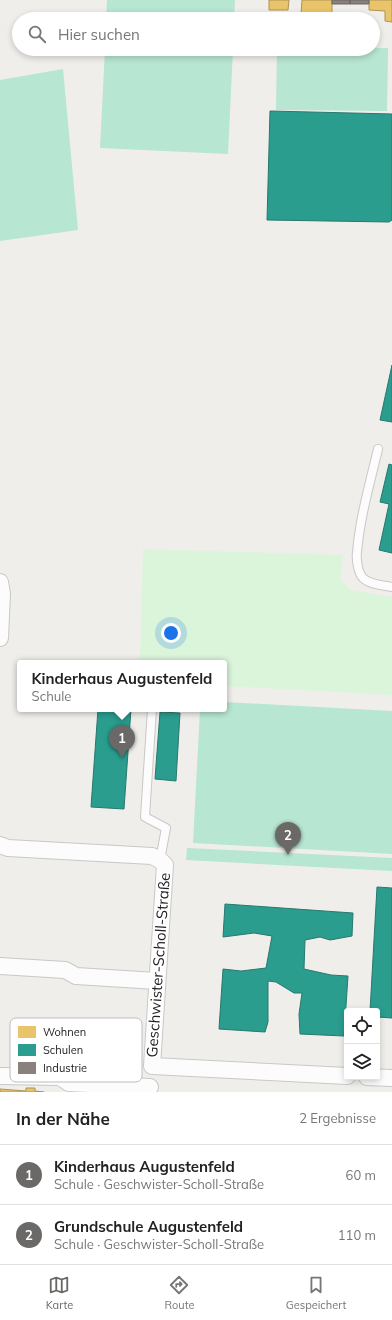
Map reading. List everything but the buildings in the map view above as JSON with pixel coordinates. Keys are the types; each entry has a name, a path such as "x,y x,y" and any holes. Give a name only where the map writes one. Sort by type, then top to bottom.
{"street":[{"path":"0,582 2,594 0,638"},
{"name":"Geschwister-Scholl-Straße","path":"0,845 8,848 152,856 160,860 165,865 150,1089"},
{"path":"0,966 65,970 76,976 157,981"},
{"name":"Geschwister-Scholl-Straße","path":"152,1066 344,1076"},
{"path":"0,1076 10,1076"},
{"path":"380,1078 392,1078"},
{"path":"68,1082 150,1089"}],"lane":[{"path":"378,449 364,506 357,553 358,568 362,578 372,583 392,587"},
{"path":"152,712 145,817 166,828 160,860"}],"green space":[{"path":"107,0 235,0 234,12 106,12"},
{"path":"380,48 388,48 387,111 276,110 277,56 380,56"},
{"path":"105,56 233,56 228,154 100,148"},
{"path":"63,69 78,230 0,241 0,80"},
{"path":"143,549 343,555 340,580 351,590 392,597 392,695 227,686 227,660 140,660"},
{"path":"227,702 392,711 392,854 193,843 200,712 227,712"},
{"path":"187,848 392,858 392,871 186,860"}],"place":[{"name":"Kinderhaus Augustenfeld","path":"122,758"},
{"name":"Grundschule Augustenfeld","path":"288,855"}]}
